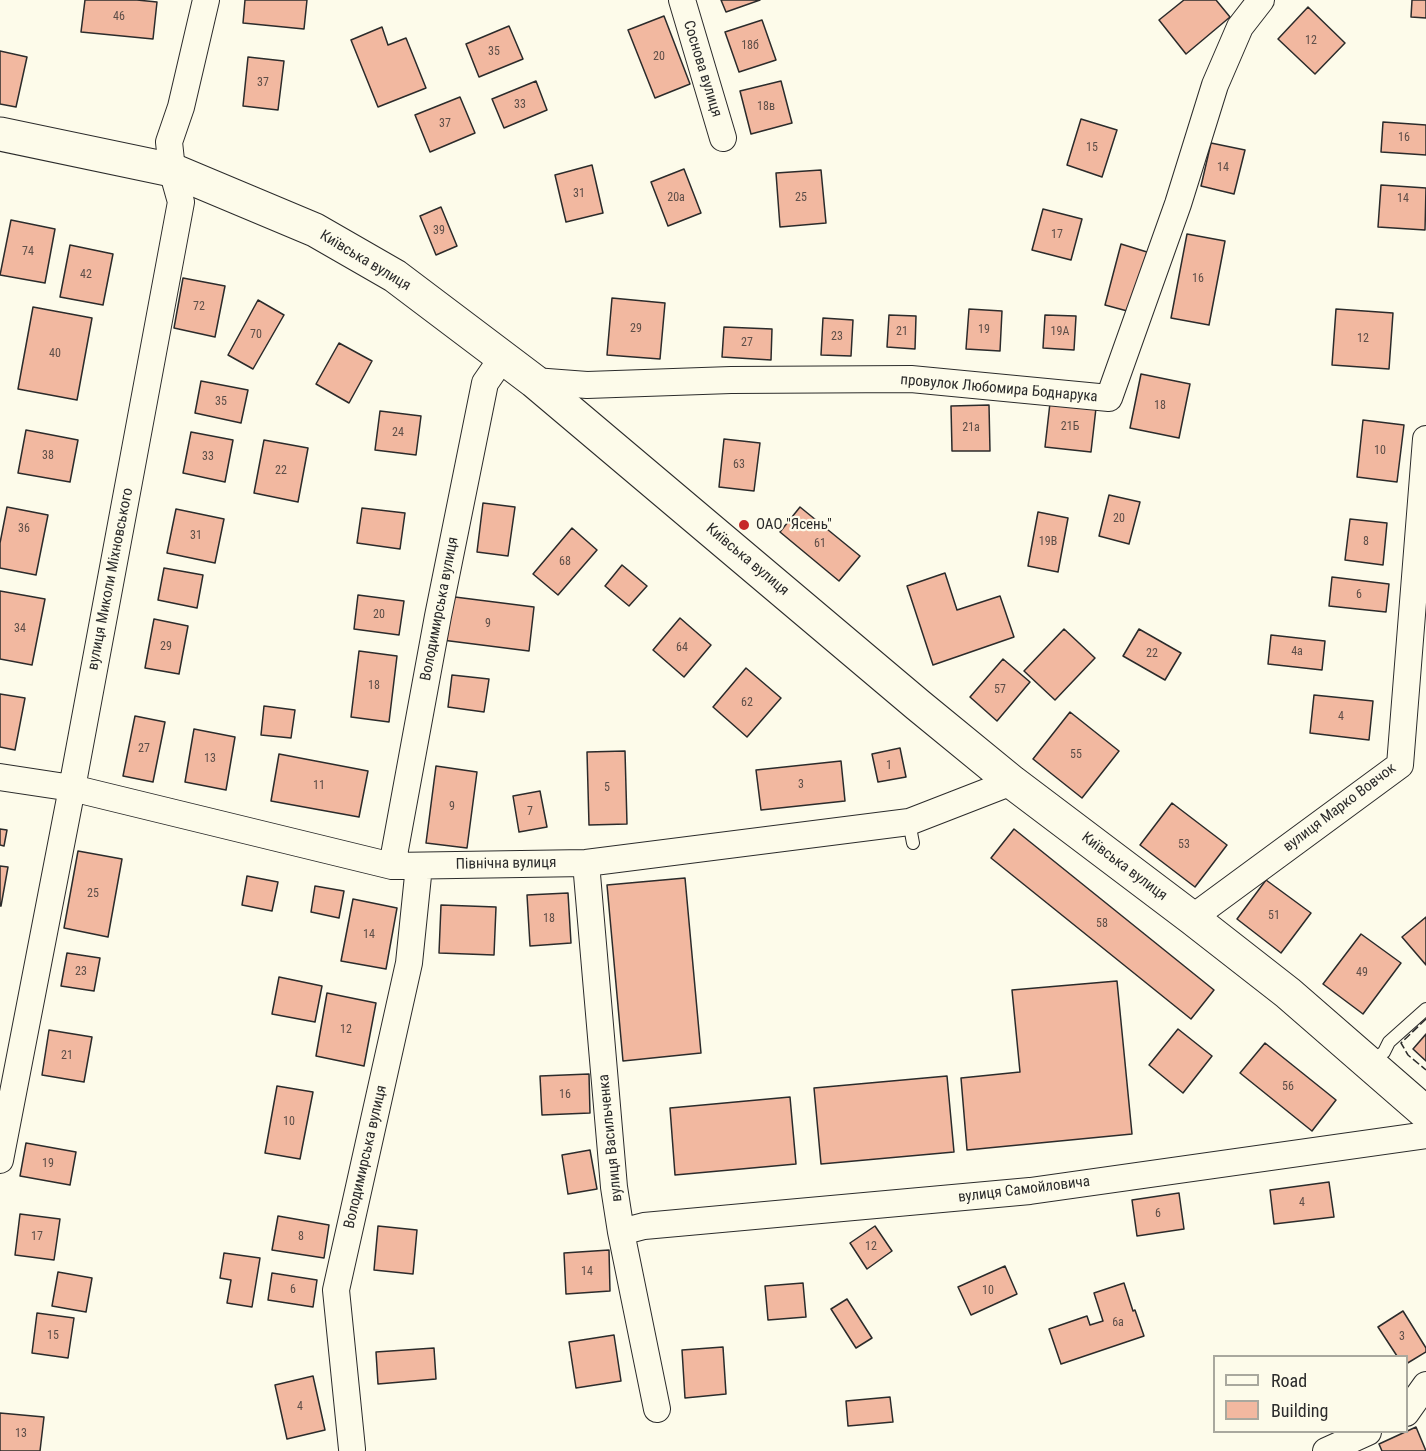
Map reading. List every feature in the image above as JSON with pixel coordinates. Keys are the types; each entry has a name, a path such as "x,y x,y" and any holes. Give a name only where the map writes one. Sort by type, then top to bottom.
{"main road":[{"name":"Київська вулиця","path":"0,134 172,170 315,230 395,276 534,381 1012,782 1288,993 1426,1113"}],"street":[{"name":"вулиця Миколи Міхновського","path":"0,1160 72,789 180,202 172,170 169,142 181,107 206,0"},
{"name":"Соснова вулиця","path":"682,0 723,138"},
{"name":"провулок Любомира Боднарука","path":"534,381 587,385 731,380 911,379 1109,398 1178,204 1215,85 1240,27 1261,0"},
{"name":"Володимирська вулиця","path":"392,866 438,616 485,383 503,357"},
{"name":"вулиця Марко Вовчок","path":"1192,918 1400,765 1426,439"},
{"name":"Північна вулиця","path":"0,777 72,789 392,866 586,863 911,832 1012,782"},
{"name":"вулиця Васильченка","path":"586,863 614,1187 657,1409"},
{"name":"Володимирська вулиця","path":"352,1449 336,1290 409,963 419,866"},
{"name":"вулиця Самойловича","path":"621,1232 644,1226 1030,1191 1426,1135"},
{"path":"1408,1412 1426,1385"},
{"path":"1326,1451 1364,1433"}],"lane":[{"path":"1369,1064 1384,1052 1389,1042 1426,1009"}],"building":[{"path":"85,0 157,2 153,39 81,32"},
{"path":"245,0 307,0 304,29 243,23"},
{"path":"721,0 760,0 726,12"},
{"path":"1184,0 1216,0 1230,17 1186,54 1159,20"},
{"path":"1412,0 1426,0 1426,18 1411,17"},
{"path":"1308,7 1345,43 1315,74 1278,39"},
{"path":"664,16 690,84 655,98 628,30"},
{"path":"762,20 776,60 739,72 725,32"},
{"path":"509,26 523,59 479,77 466,44"},
{"path":"382,27 388,45 406,38 426,88 378,107 351,40"},
{"path":"0,51 27,57 16,107 0,104"},
{"path":"248,57 284,61 278,110 243,106"},
{"path":"536,81 547,110 504,128 492,99"},
{"path":"781,81 792,123 751,134 740,91"},
{"path":"460,97 475,133 430,152 415,115"},
{"path":"1081,119 1117,130 1102,177 1067,165"},
{"path":"1383,122 1426,125 1426,155 1381,152"},
{"path":"1211,143 1245,150 1234,194 1201,186"},
{"path":"592,165 603,213 566,222 555,175"},
{"path":"684,169 701,213 668,226 651,182"},
{"path":"821,170 826,223 780,227 776,173"},
{"path":"1381,185 1426,188 1425,230 1378,227"},
{"path":"441,207 457,246 436,255 420,216"},
{"path":"1043,209 1082,219 1071,260 1032,250"},
{"path":"11,220 55,229 45,283 0,275"},
{"path":"1187,234 1225,241 1209,325 1171,318"},
{"path":"1121,244 1147,252 1131,312 1105,305"},
{"path":"70,245 113,254 103,305 60,297"},
{"path":"183,278 225,286 215,337 174,328"},
{"path":"612,298 665,303 660,359 607,355"},
{"path":"258,300 284,315 253,369 228,355"},
{"path":"33,307 92,318 77,400 18,389"},
{"path":"969,309 1002,311 1000,351 966,349"},
{"path":"1336,309 1393,313 1389,369 1332,365"},
{"path":"889,315 916,316 915,349 887,347"},
{"path":"1045,315 1076,316 1074,350 1043,348"},
{"path":"823,318 853,320 851,356 821,355"},
{"path":"724,327 772,329 771,360 722,357"},
{"path":"339,343 372,361 349,403 316,384"},
{"path":"1141,374 1190,384 1179,438 1130,428"},
{"path":"201,381 248,390 241,423 195,413"},
{"path":"1050,403 1096,408 1091,452 1045,447"},
{"path":"989,405 990,451 952,451 951,406"},
{"path":"380,411 421,416 416,455 375,450"},
{"path":"1363,420 1404,425 1397,482 1357,477"},
{"path":"26,430 78,440 70,482 18,473"},
{"path":"191,432 233,440 225,482 183,473"},
{"path":"724,439 760,443 754,491 719,487"},
{"path":"264,440 308,448 298,502 254,493"},
{"path":"1109,495 1140,502 1129,544 1099,536"},
{"path":"483,503 515,507 508,556 477,552"},
{"path":"7,507 48,515 36,575 0,568 0,543"},
{"path":"800,507 860,556 839,581 780,532"},
{"path":"362,508 405,513 400,549 357,543"},
{"path":"176,509 224,519 215,563 167,553"},
{"path":"1038,512 1068,518 1058,572 1028,566"},
{"path":"1350,519 1387,523 1383,565 1345,560"},
{"path":"572,528 597,550 558,595 533,574"},
{"path":"622,565 647,586 629,606 605,586"},
{"path":"164,568 203,575 197,608 158,600"},
{"path":"945,573 957,610 1000,596 1014,637 933,665 907,586"},
{"path":"1332,577 1389,584 1386,612 1329,606"},
{"path":"0,591 45,599 32,665 0,659"},
{"path":"358,595 404,601 399,635 354,629"},
{"path":"447,596 534,607 529,651 442,640"},
{"path":"680,618 711,645 684,677 653,650"},
{"path":"154,619 188,626 179,674 145,668"},
{"path":"1064,629 1095,658 1055,700 1024,671"},
{"path":"1139,629 1181,653 1165,680 1123,656"},
{"path":"1271,635 1325,641 1322,670 1268,664"},
{"path":"359,651 397,656 389,722 351,717"},
{"path":"1003,659 1030,682 997,721 970,697"},
{"path":"746,668 781,698 747,737 713,707"},
{"path":"452,675 489,679 484,712 448,707"},
{"path":"0,694 25,698 15,750 0,747"},
{"path":"1314,695 1373,701 1369,740 1310,733"},
{"path":"264,706 295,710 291,738 261,735"},
{"path":"1070,712 1119,751 1082,798 1033,759"},
{"path":"135,716 165,722 153,782 123,776"},
{"path":"194,729 235,737 226,790 185,782"},
{"path":"900,748 906,777 878,782 872,754"},
{"path":"625,751 627,824 589,825 587,752"},
{"path":"279,754 368,771 359,817 271,801"},
{"path":"841,761 845,801 761,810 756,770"},
{"path":"436,766 477,772 467,848 426,843"},
{"path":"540,791 547,827 519,832 513,796"},
{"path":"1172,803 1227,845 1195,887 1140,845"},
{"path":"0,829 7,830 4,846 0,845"},
{"path":"1014,829 1214,990 1191,1019 991,858"},
{"path":"78,851 122,859 108,937 64,928"},
{"path":"0,866 8,867 1,906 0,906"},
{"path":"247,876 278,882 272,911 242,905"},
{"path":"685,878 701,1053 623,1061 607,885"},
{"path":"1266,880 1311,913 1281,953 1237,919"},
{"path":"315,886 344,891 339,918 311,912"},
{"path":"568,893 571,943 530,946 527,895"},
{"path":"353,899 397,908 386,969 341,961"},
{"path":"441,905 496,907 494,955 439,953"},
{"path":"1426,917 1426,965 1402,937"},
{"path":"1361,934 1401,963 1363,1014 1323,984"},
{"path":"67,953 100,958 94,991 61,986"},
{"path":"279,977 322,986 315,1022 272,1014"},
{"path":"1117,981 1132,1134 967,1150 961,1078 1020,1072 1012,990"},
{"path":"327,993 376,1003 364,1066 316,1056"},
{"path":"1178,1029 1212,1056 1183,1093 1149,1065"},
{"path":"49,1030 92,1037 84,1082 42,1075"},
{"path":"1426,1034 1426,1061 1413,1049"},
{"path":"1265,1043 1336,1100 1312,1131 1240,1073"},
{"path":"589,1074 590,1113 542,1115 540,1076"},
{"path":"947,1076 954,1152 821,1164 814,1088"},
{"path":"277,1086 313,1092 300,1159 265,1153"},
{"path":"790,1097 796,1164 675,1175 670,1108"},
{"path":"26,1143 76,1152 70,1185 20,1176"},
{"path":"590,1150 597,1189 568,1194 562,1155"},
{"path":"1329,1182 1334,1217 1274,1224 1270,1190"},
{"path":"1179,1193 1184,1229 1137,1236 1132,1200"},
{"path":"20,1214 60,1219 54,1260 15,1255"},
{"path":"278,1216 329,1225 324,1258 272,1250"},
{"path":"378,1226 417,1230 413,1274 374,1270"},
{"path":"875,1226 892,1251 867,1269 850,1243"},
{"path":"609,1250 610,1291 566,1294 564,1253"},
{"path":"224,1253 260,1258 252,1307 227,1303 231,1280 220,1278"},
{"path":"1005,1266 1017,1294 971,1315 958,1287"},
{"path":"58,1272 92,1278 86,1312 52,1306"},
{"path":"272,1273 317,1280 313,1307 268,1300"},
{"path":"803,1283 806,1317 768,1320 765,1286"},
{"path":"1124,1283 1144,1336 1061,1364 1049,1329 1087,1316 1090,1325 1103,1321 1094,1293"},
{"path":"847,1299 872,1338 856,1348 831,1309"},
{"path":"1403,1311 1426,1348 1426,1352 1408,1363 1408,1355 1396,1355 1378,1327"},
{"path":"37,1313 74,1318 68,1358 32,1353"},
{"path":"614,1335 621,1381 576,1388 569,1342"},
{"path":"723,1347 726,1394 685,1398 682,1350"},
{"path":"434,1348 436,1379 378,1384 376,1352"},
{"path":"313,1376 325,1430 287,1439 275,1385"},
{"path":"890,1397 893,1422 848,1426 846,1401"},
{"path":"0,1413 44,1417 40,1451 0,1451"},
{"path":"1416,1427 1426,1451 1382,1451 1379,1444 1408,1433 1408,1431"}],"fence":[{"path":"1426,1019 1401,1043 1408,1055 1426,1070"}],"place":[{"name":"ОАО \"Ясень\"","path":"744,525"}]}
